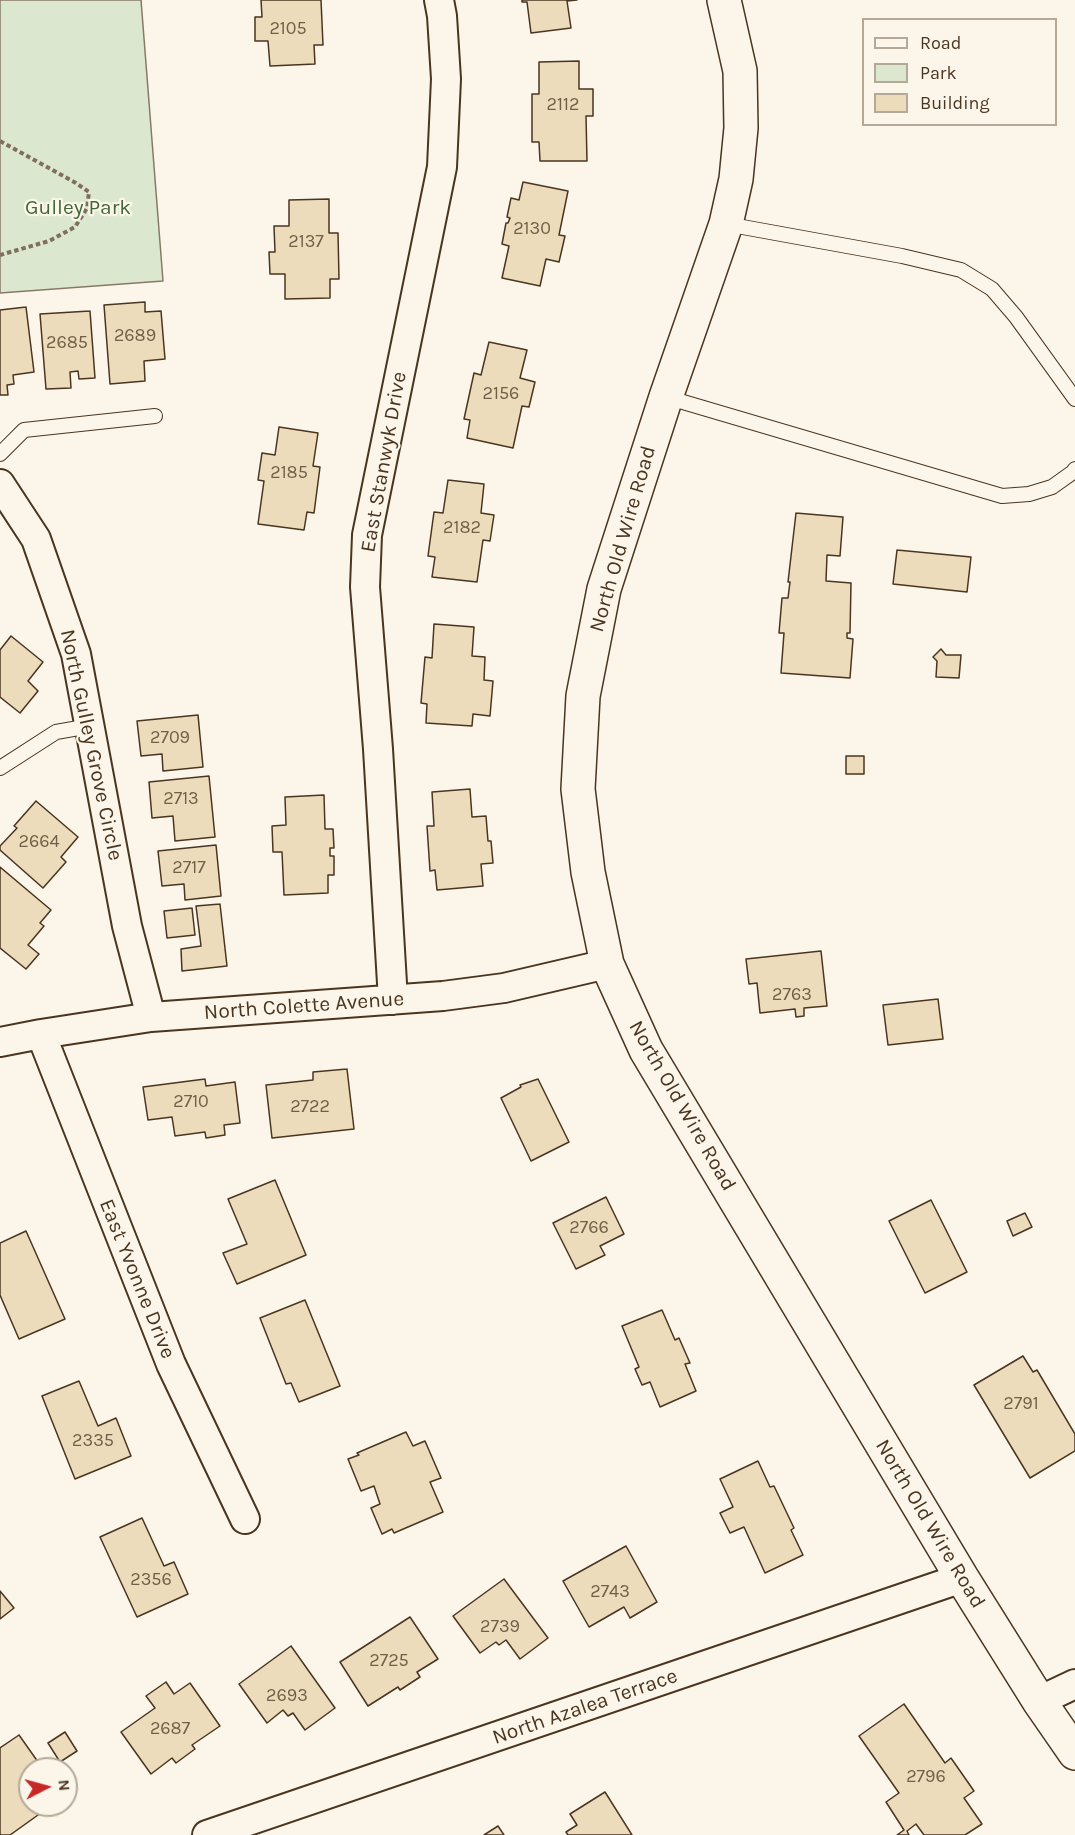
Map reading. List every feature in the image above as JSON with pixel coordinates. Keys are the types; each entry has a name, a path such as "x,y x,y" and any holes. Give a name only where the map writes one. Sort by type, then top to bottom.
{"street":[{"name":"East Stanwyk Drive","path":"393,1000 378,749 365,587 367,535 442,167 446,79 439,0"},
{"name":"North Old Wire Road","path":"724,0 740,71 741,128 736,179 726,224 666,397 604,589 583,696 578,789 588,872 607,964 646,1050 962,1578 1039,1701 1075,1753"},
{"name":"North Gulley Grove Circle","path":"0,484 36,539 76,654 127,926 152,1017"},
{"name":"North Colette Avenue","path":"0,1042 152,1017 393,1000 504,988 607,964"},
{"name":"East Yvonne Drive","path":"41,1034 171,1364 245,1519"},
{"name":"North Azalea Terrace","path":"207,1835 962,1578"},
{"path":"1039,1701 1075,1684"}],"lane":[{"path":"726,224 902,256 961,270 992,289 1016,317 1075,399"},
{"path":"666,397 1002,496 1029,494 1052,487 1075,469"},
{"path":"0,454 24,430 154,416"},
{"path":"0,768 56,732 90,726"}],"path":[{"path":"0,141 89,192 87,208 75,227 49,241 0,255"}],"green space":[{"name":"Gulley Park","path":"0,0 141,0 163,281 0,293"}],"building":[{"path":"261,0 321,0 323,45 314,45 315,64 270,66 268,41 255,41 255,17 262,17"},
{"path":"522,0 577,0 567,1 571,28 531,33 527,2 522,2"},
{"path":"579,61 579,89 593,89 593,116 586,116 587,161 540,161 539,142 532,142 532,94 539,94 539,62"},
{"path":"523,182 568,191 559,235 565,236 559,262 546,259 540,286 502,278 509,246 502,244 506,223 510,218 507,217 511,198 519,200"},
{"path":"329,199 329,233 338,233 339,279 330,279 330,298 285,299 285,274 270,274 269,252 275,252 274,226 289,226 289,200"},
{"path":"145,302 145,312 161,311 165,359 144,361 145,381 110,384 104,305"},
{"path":"26,307 34,372 13,375 14,384 7,385 8,395 0,395 0,310"},
{"path":"90,311 95,378 79,379 78,371 70,372 71,388 46,389 40,314"},
{"path":"489,342 527,350 520,378 535,382 529,407 522,406 513,448 467,438 470,420 464,419 474,373 481,375"},
{"path":"279,427 318,433 313,466 320,467 314,513 307,512 304,530 258,524 264,481 258,480 262,453 275,455"},
{"path":"448,480 484,484 481,513 494,515 490,541 483,540 477,582 432,577 435,557 428,556 434,512 443,513"},
{"path":"796,513 843,517 840,556 827,555 826,581 851,583 850,633 847,633 847,638 853,639 850,678 781,673 784,633 779,633 782,598 788,598"},
{"path":"897,550 971,557 967,592 893,584"},
{"path":"434,624 474,627 472,656 485,657 484,680 493,681 490,716 473,714 472,726 426,723 427,704 421,703 425,657 432,658"},
{"path":"11,636 43,662 28,681 38,691 20,713 0,697 0,650"},
{"path":"941,649 946,655 961,655 959,678 936,677 937,661 933,657"},
{"path":"198,715 203,767 163,771 162,754 141,756 137,721"},
{"path":"846,756 864,756 864,774 846,774"},
{"path":"209,776 215,837 175,841 173,816 152,818 149,782"},
{"path":"470,789 472,817 486,816 493,863 481,864 483,886 437,890 435,870 430,871 427,826 434,826 432,792"},
{"path":"324,795 325,829 333,829 334,848 330,848 330,856 334,856 334,875 328,875 328,893 284,895 282,852 273,852 272,826 286,825 285,797"},
{"path":"36,801 78,837 61,857 66,862 43,888 0,850 0,846 17,828 14,826"},
{"path":"216,845 221,896 185,900 184,884 162,886 158,851"},
{"path":"0,867 51,910 40,923 44,926 28,945 39,954 26,969 0,948"},
{"path":"220,904 227,966 182,971 181,949 201,946 196,906"},
{"path":"192,908 195,935 167,938 164,911"},
{"path":"821,951 827,1006 804,1008 804,1016 796,1017 795,1009 760,1013 757,983 749,984 746,959"},
{"path":"938,999 943,1039 888,1045 883,1005"},
{"path":"347,1069 354,1129 272,1138 266,1085 313,1080 313,1072"},
{"path":"205,1079 206,1086 235,1082 240,1123 224,1125 225,1135 206,1138 205,1132 175,1136 172,1117 148,1120 143,1087"},
{"path":"538,1079 569,1142 531,1161 501,1098 521,1087 520,1085"},
{"path":"275,1180 306,1255 237,1284 223,1253 247,1244 228,1199"},
{"path":"606,1197 624,1234 600,1246 605,1255 576,1269 553,1223"},
{"path":"931,1200 967,1272 925,1293 889,1221"},
{"path":"1025,1213 1032,1227 1013,1236 1007,1221"},
{"path":"26,1231 65,1319 19,1339 0,1295 0,1243"},
{"path":"305,1300 340,1386 299,1402 291,1383 286,1384 260,1318"},
{"path":"662,1310 675,1340 679,1338 690,1363 685,1364 696,1391 660,1407 650,1382 642,1385 635,1369 639,1367 622,1326"},
{"path":"1023,1356 1033,1372 1037,1370 1075,1434 1075,1451 1030,1478 974,1385"},
{"path":"79,1381 98,1426 116,1418 131,1456 75,1479 42,1396"},
{"path":"406,1432 413,1446 425,1441 441,1478 430,1482 443,1512 394,1533 392,1529 382,1534 371,1508 380,1504 374,1486 361,1491 348,1459"},
{"path":"758,1461 770,1487 774,1486 794,1528 791,1530 803,1555 765,1573 744,1527 730,1533 720,1513 733,1507 720,1479"},
{"path":"142,1518 164,1566 174,1562 188,1594 137,1617 100,1537"},
{"path":"626,1546 657,1602 630,1618 624,1607 589,1627 563,1581"},
{"path":"504,1579 548,1638 520,1659 506,1640 499,1645 496,1642 480,1653 453,1616"},
{"path":"0,1591 14,1608 0,1619"},
{"path":"410,1617 438,1659 417,1672 420,1677 400,1690 398,1687 368,1706 340,1662"},
{"path":"291,1646 335,1708 305,1730 293,1713 288,1716 283,1710 267,1723 239,1684"},
{"path":"166,1682 174,1694 190,1683 220,1726 192,1745 195,1749 176,1763 172,1758 151,1774 121,1732 155,1708 146,1696"},
{"path":"904,1704 945,1763 951,1758 974,1791 964,1798 982,1824 965,1835 924,1835 916,1824 907,1831 909,1835 897,1835 904,1830 886,1802 899,1793 859,1736"},
{"path":"65,1732 77,1751 68,1757 57,1757 48,1743"},
{"path":"19,1735 35,1757 18,1757 18,1817 35,1817 10,1835 0,1835 0,1748"},
{"path":"605,1792 632,1835 568,1835 566,1832 577,1825 570,1814"},
{"path":"498,1826 504,1835 484,1835"}]}
